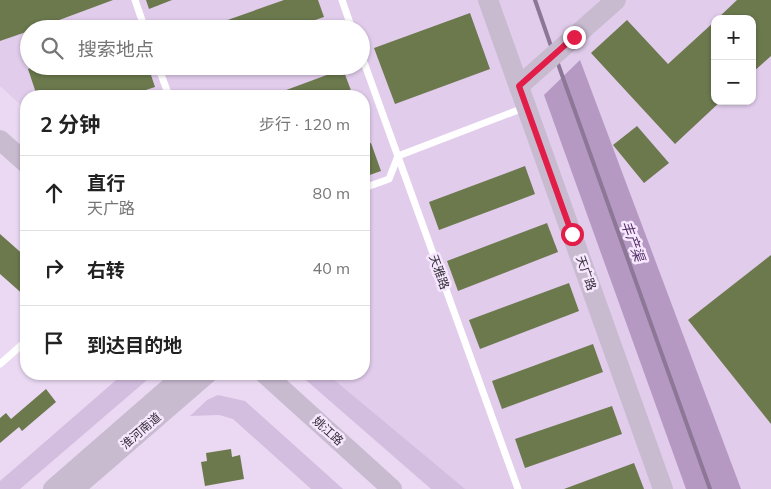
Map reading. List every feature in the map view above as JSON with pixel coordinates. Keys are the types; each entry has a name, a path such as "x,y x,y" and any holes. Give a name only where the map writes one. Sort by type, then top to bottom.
{"street":[{"name":"天广路","path":"488,0 663,489"},
{"path":"519,86 616,0"},
{"path":"0,140 20,158"},
{"name":"淮河南道","path":"53,489 178,380"},
{"name":"淮河南道","path":"74,489 199,380"},
{"name":"姚江路","path":"272,380 392,489"}],"lane":[{"path":"135,0 142,20"},
{"path":"342,0 349,20"},
{"path":"161,75 167,90"},
{"name":"天雅路","path":"369,75 518,489"},
{"path":"370,186 390,179 398,156 526,107"},
{"path":"0,364 20,346"}],"shaded area":[{"path":"0,0 771,0 771,489 463,489 333,380 370,380 370,90 20,90 20,104 0,86"},
{"path":"580,60 741,489 686,489 544,95"},
{"path":"116,380 147,380 20,489 0,489 0,481"},
{"path":"306,380 334,380 465,489 431,489"},
{"path":"218,395 245,401 343,489 311,489 233,419 219,415 190,416 207,400"}],"building":[{"path":"0,0 113,0 59,20 20,20 20,34 0,41"},
{"path":"146,0 172,0 149,9"},
{"path":"284,0 318,0 324,17 315,20 227,20"},
{"path":"737,0 771,0 771,56 756,69 756,15 721,15"},
{"path":"470,13 490,69 395,104 374,48"},
{"path":"627,20 668,64 711,25 711,105 717,105 675,144 591,53"},
{"path":"30,75 151,75 155,87 146,90 35,90"},
{"path":"327,75 345,75 351,90 286,90"},
{"path":"637,126 669,163 644,183 613,145"},
{"path":"370,143 381,171 370,175"},
{"path":"525,166 535,194 439,230 429,202"},
{"path":"547,223 558,252 458,291 447,261"},
{"path":"0,234 20,252 20,292 0,274"},
{"path":"771,255 771,424 688,320"},
{"path":"569,283 579,311 480,349 469,320"},
{"path":"593,344 603,372 502,409 492,381"},
{"path":"46,389 56,402 22,431 19,427 0,443 0,418 6,413 11,419"},
{"path":"612,406 622,434 525,468 515,439"},
{"path":"231,449 232,457 240,455 244,479 205,486 201,462 207,461 206,453"},
{"path":"634,463 644,489 564,489"}],"waterway":[{"name":"丰产渠","path":"535,0 552,49"},
{"name":"丰产渠","path":"557,61 710,489"}],"route":[{"path":"572,234 519,86 574,37"}]}
